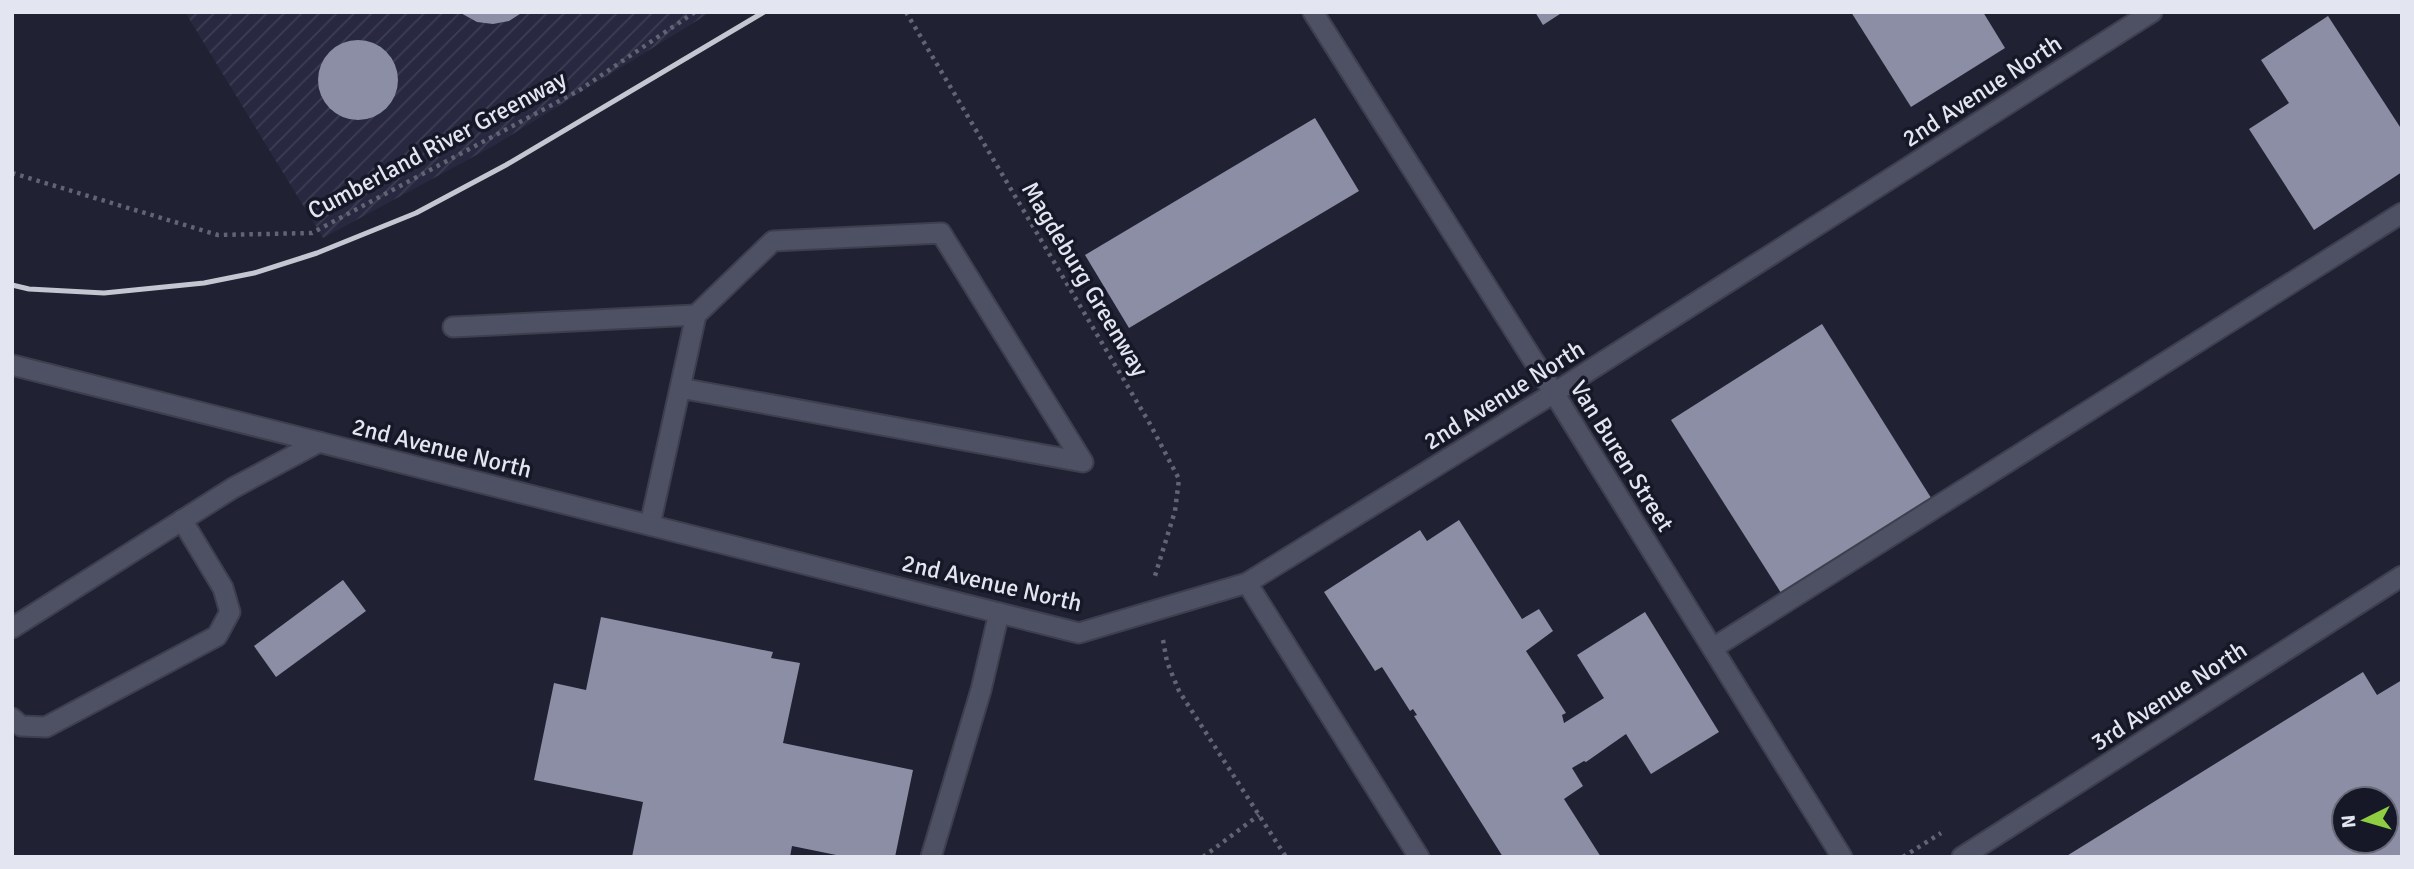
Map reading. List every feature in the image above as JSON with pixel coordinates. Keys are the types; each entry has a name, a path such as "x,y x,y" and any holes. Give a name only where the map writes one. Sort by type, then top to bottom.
{"street":[{"name":"Van Buren Street","path":"1313,12 1554,393 1842,857"},
{"name":"2nd Avenue North","path":"12,365 1079,633 1247,583 1554,393 2152,12"},
{"path":"1713,648 2402,213"},
{"path":"650,525 680,388 696,316 773,241 941,233 1083,462 680,388"},
{"path":"453,327 696,316"},
{"path":"12,628 233,488 318,443"},
{"path":"12,718 21,726 46,727 218,636 230,612 223,588 182,520"},
{"name":"3rd Avenue North","path":"1962,857 2402,576"},
{"path":"1247,583 1419,857"},
{"path":"931,857 981,690 999,612"}],"path":[{"name":"Cumberland River Greenway","path":"12,173 218,235 312,233 578,91 695,12"},
{"name":"Magdeburg Greenway","path":"906,12 1150,424 1179,478 1175,511 1154,576"},
{"path":"1162,632 1167,662 1179,691 1286,857"},
{"path":"1203,857 1259,815"}],"shaded area":[{"path":"185,12 711,12 495,145 323,238"}],"building":[{"path":"459,12 523,12 509,21 493,24 477,22"},
{"path":"1535,12 1563,12 1543,25"},
{"path":"1851,12 1983,12 2005,48 1911,107"},
{"path":"2328,16 2402,130 2402,172 2314,230 2249,129 2289,103 2261,60"},
{"path":"350,40 366,40 380,47 391,58 398,72 395,95 380,113 366,120 350,120 336,113 325,102 318,88 318,72 325,58 336,47"},
{"path":"1315,118 1359,191 1129,328 1085,255"},
{"path":"1822,324 1933,501 1783,596 1671,420"},
{"path":"1459,520 1522,619 1539,609 1553,631 1526,651 1566,713 1562,715 1564,723 1604,698 1577,655 1645,612 1719,732 1651,774 1626,734 1586,762 1572,768 1583,786 1564,799 1601,857 1503,857 1414,716 1417,715 1413,709 1410,711 1382,667 1375,671 1324,592 1420,530 1427,541"},
{"path":"343,580 366,611 276,677 254,646"},
{"path":"601,617 773,652 771,658 800,663 783,743 913,770 895,857 846,857 792,846 790,857 632,857 643,802 534,780 554,683 586,690"},
{"path":"2363,672 2377,695 2402,680 2402,857 2065,857"}],"railway":[{"path":"12,285 29,289 104,293 204,283 254,273 317,253 416,213 506,165 764,12"}]}
